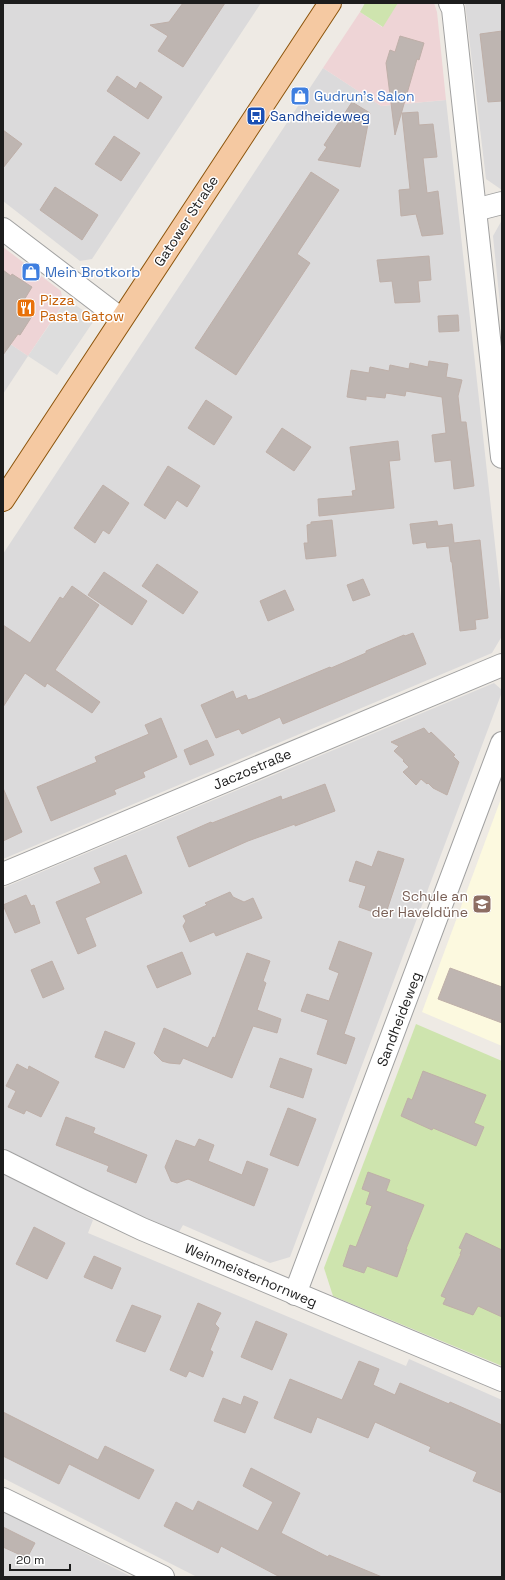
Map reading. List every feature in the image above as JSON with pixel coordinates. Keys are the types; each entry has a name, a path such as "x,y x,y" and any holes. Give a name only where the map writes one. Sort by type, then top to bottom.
{"main road":[{"name":"Gatower Straße","path":"3,500 330,3"}],"street":[{"path":"450,3 453,9 502,457"},
{"path":"475,210 502,203"},
{"path":"3,229 122,319"},
{"name":"Jaczostraße","path":"3,874 262,764 502,665"},
{"name":"Sandheideweg","path":"295,1294 502,743"},
{"name":"Weinmeisterhornweg","path":"3,1161 142,1229 502,1380"},
{"path":"3,1499 163,1577"}],"shaded area":[{"path":"3,3 261,3 92,259 80,261 3,201"},
{"path":"398,3 434,3 437,12 446,100 381,106 323,68 360,12 382,27"},
{"path":"465,3 502,3 502,190 486,179"},
{"path":"323,68 381,106 446,100 502,608 502,636 492,653 3,859 3,554"},
{"path":"502,220 502,324 493,236"},
{"path":"3,247 61,291 63,304 28,356 3,339"},
{"path":"67,299 95,319 57,375 28,356"},
{"path":"3,339 28,356 3,394"},
{"path":"494,683 502,690 502,692 290,1257 270,1263 183,1225 179,1232 101,1199 3,1148 3,888"},
{"name":"Schule an der Haveldüne","path":"502,796 502,1046 422,1012"},
{"path":"3,1173 93,1220 88,1233 406,1366 409,1359 502,1400 502,1577 197,1577 3,1478"},
{"path":"3,1512 18,1519 132,1577 3,1577"}],"green space":[{"path":"365,3 398,3 383,27 360,12"},
{"path":"416,1024 502,1061 502,1366 333,1296 324,1268"}],"building":[{"path":"183,3 225,3 183,67 158,51 168,36 150,25 169,22"},
{"path":"502,31 502,101 488,102 480,34"},
{"path":"400,36 424,43 419,60 417,59 395,135 386,63 390,50 395,52"},
{"path":"117,76 136,89 140,82 162,97 148,119 107,91"},
{"path":"352,102 370,113 360,167 318,160 327,147 324,145"},
{"path":"418,112 419,125 433,124 437,157 423,158 427,193 438,191 443,234 422,236 416,214 401,216 399,190 410,189 402,113"},
{"path":"3,130 22,144 3,168"},
{"path":"114,136 140,153 121,181 95,164"},
{"path":"311,172 339,190 297,254 310,263 236,375 195,348"},
{"path":"55,187 98,215 82,240 40,210"},
{"path":"429,256 431,280 418,281 420,302 395,303 392,281 380,282 377,260"},
{"path":"3,270 32,287 21,305 34,313 20,335 18,334 3,355"},
{"path":"458,315 459,331 439,332 438,316"},
{"path":"429,361 448,364 446,377 462,380 458,396 461,422 466,422 474,486 454,489 451,460 435,462 432,435 446,433 442,397 406,391 405,396 386,393 385,398 366,396 366,400 347,397 351,370 369,373 370,367 389,371 390,365 409,369 410,363 428,367"},
{"path":"206,400 232,417 214,445 188,428"},
{"path":"282,428 311,447 294,471 266,452"},
{"path":"398,441 400,460 389,461 394,508 319,516 318,499 353,496 352,491 356,490 350,447"},
{"path":"168,466 200,486 187,507 177,500 165,519 144,505"},
{"path":"103,485 129,503 109,534 103,530 95,543 74,528"},
{"path":"332,520 336,556 306,559 304,543 308,543 307,525 311,524 311,522"},
{"path":"437,521 438,526 452,524 454,543 480,540 488,618 475,620 476,629 460,631 449,546 427,548 426,542 413,544 410,524"},
{"path":"157,564 198,592 183,614 142,586"},
{"path":"104,572 147,601 132,625 88,595"},
{"path":"363,579 370,595 353,601 347,585"},
{"path":"72,586 99,605 55,670 100,702 92,713 47,683 45,687 25,673 3,707 3,625 30,643 60,597 63,599"},
{"path":"285,590 294,610 268,621 260,601"},
{"path":"413,633 426,664 283,724 280,717 242,734 239,729 216,738 201,705 233,691 236,699 246,695 248,700 255,698 330,667 331,668 404,635"},
{"path":"161,718 177,757 143,772 145,777 114,790 116,794 51,821 37,787 97,762 95,757 149,734 145,725"},
{"path":"424,728 429,734 431,732 455,755 453,756 459,762 447,795 433,788 421,779 416,785 403,772 409,767 394,751 399,746 391,742"},
{"path":"207,740 214,755 190,765 184,750"},
{"path":"325,784 335,811 248,841 189,867 177,837 211,822 212,823 281,796 282,800"},
{"path":"3,788 22,832 3,841"},
{"path":"378,851 404,859 385,916 359,907 366,886 349,881 356,861 372,867"},
{"path":"126,855 142,893 85,918 96,946 78,954 56,902 101,883 94,868"},
{"path":"230,892 233,897 244,902 253,898 262,918 216,936 214,932 190,942 183,926 186,921 183,916 207,905 205,903"},
{"path":"26,895 31,906 34,905 40,923 15,933 3,905"},
{"path":"339,941 372,953 344,1034 355,1038 346,1064 317,1054 328,1020 301,1011 307,994 329,1001 339,973 329,969"},
{"path":"182,952 191,974 157,988 147,966"},
{"path":"247,953 270,961 263,981 266,983 257,1010 281,1019 277,1033 253,1026 232,1078 183,1058 180,1064 162,1061 154,1053 164,1028 208,1048 213,1037 215,1038"},
{"path":"52,961 64,989 43,998 31,970"},
{"path":"450,968 502,987 502,1023 438,999"},
{"path":"105,1031 135,1043 124,1068 95,1057"},
{"path":"280,1058 312,1069 303,1098 270,1087"},
{"path":"17,1064 28,1070 29,1066 59,1082 41,1117 26,1110 24,1114 8,1107 16,1091 6,1086"},
{"path":"423,1071 486,1095 474,1123 484,1127 476,1146 433,1128 432,1130 401,1116 408,1098 412,1100"},
{"path":"288,1108 316,1119 298,1166 270,1155"},
{"path":"66,1117 95,1128 93,1133 147,1155 136,1183 107,1171 109,1166 56,1145"},
{"path":"199,1139 214,1145 208,1161 242,1175 247,1161 268,1169 254,1206 188,1179 177,1183 171,1181 165,1167 176,1140 195,1147"},
{"path":"368,1172 390,1180 386,1191 424,1205 406,1249 397,1277 367,1266 364,1273 343,1266 350,1245 356,1247 372,1206 366,1204 370,1192 362,1189"},
{"path":"34,1227 65,1243 47,1279 16,1264"},
{"path":"466,1233 502,1250 502,1317 478,1306 473,1315 443,1304 446,1298 441,1296 461,1254 462,1249 459,1248"},
{"path":"94,1256 121,1268 112,1289 84,1277"},
{"path":"198,1303 221,1313 215,1324 219,1328 210,1350 213,1352 203,1377 189,1371 186,1377 170,1370"},
{"path":"132,1305 161,1316 145,1352 116,1341"},
{"path":"256,1321 287,1334 272,1370 241,1357"},
{"path":"359,1361 379,1369 373,1385 395,1395 400,1383 449,1404 450,1402 502,1425 502,1493 473,1481 477,1472 429,1451 431,1447 375,1422 368,1438 317,1417 311,1433 274,1418 290,1379 342,1400"},
{"path":"244,1396 258,1402 245,1433 214,1421 223,1398 241,1405"},
{"path":"3,1412 98,1460 105,1446 154,1470 139,1499 69,1464 59,1484 3,1456"},
{"path":"251,1468 300,1493 281,1533 328,1557 329,1555 382,1577 280,1577 221,1546 218,1553 164,1526 176,1502 193,1511 198,1501 258,1531 273,1502 243,1486"},
{"path":"3,1527 35,1543 27,1558 3,1547"}],"place":[{"name":"Gudrun's Salon","path":"300,96"},
{"name":"Sandheideweg","path":"256,116"},
{"name":"Mein Brotkorb","path":"31,272"},
{"name":"Pizza Pasta Gatow","path":"26,308"},
{"name":"Schule an der Haveldüne","path":"482,904"}]}
